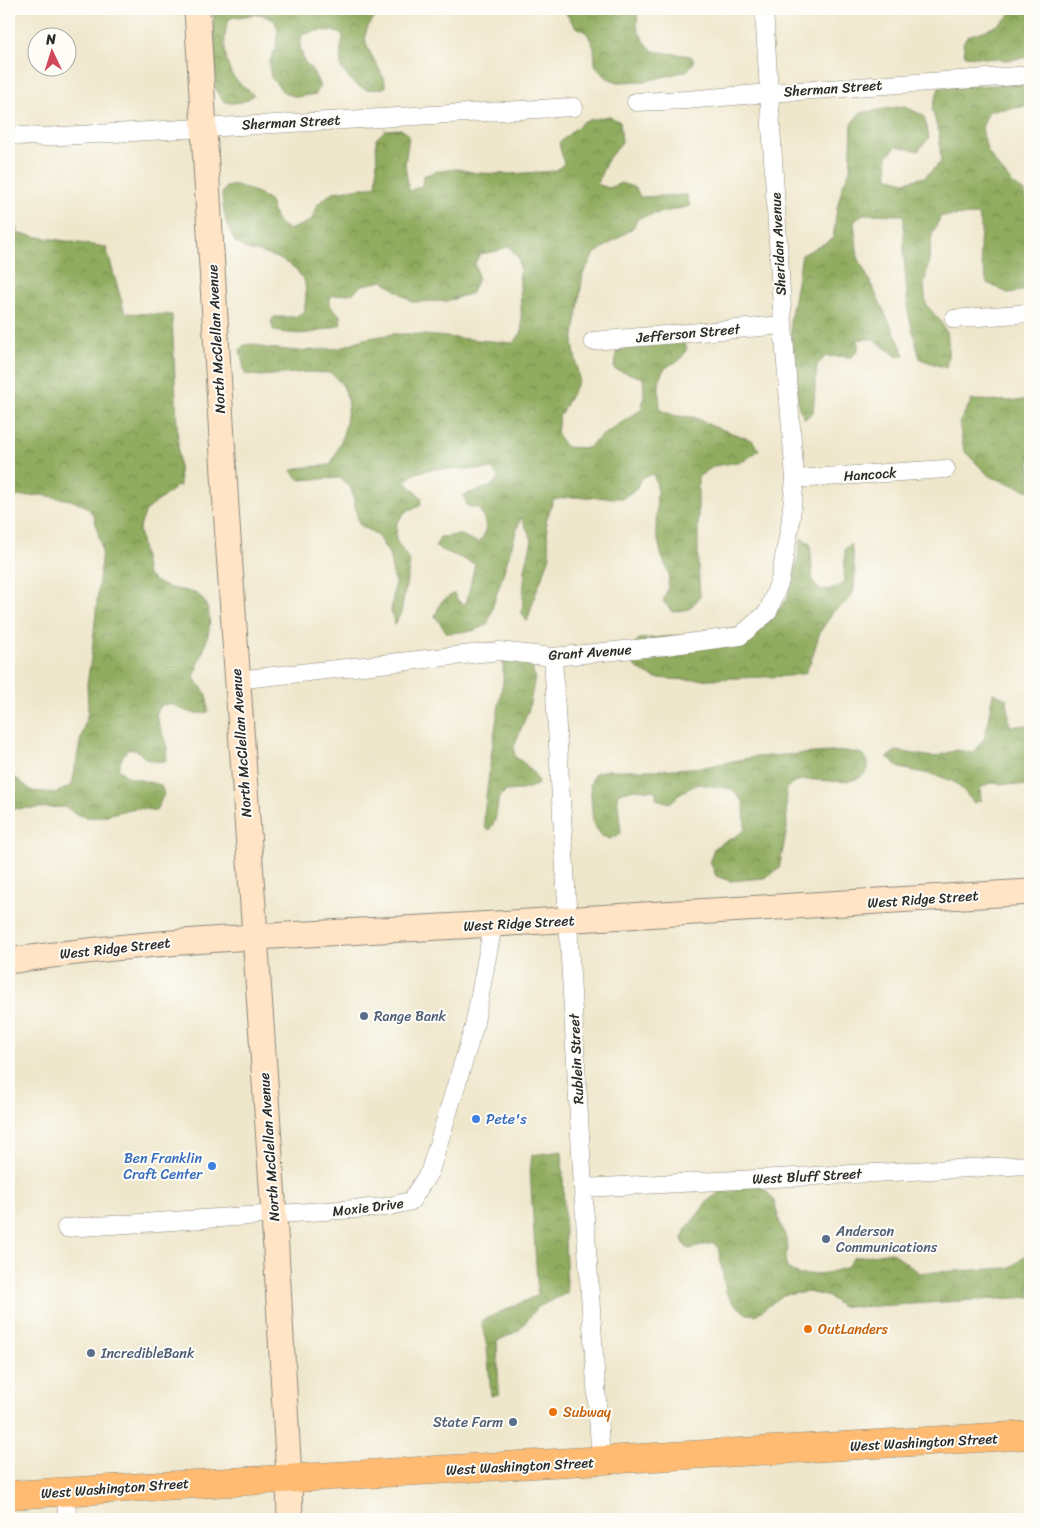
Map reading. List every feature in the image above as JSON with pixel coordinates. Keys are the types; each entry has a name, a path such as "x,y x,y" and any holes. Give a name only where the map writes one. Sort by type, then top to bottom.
{"main road":[{"name":"North McClellan Avenue","path":"197,9 237,680 274,1215 290,1519"},
{"name":"West Ridge Street","path":"9,961 137,945 255,937 568,921 1030,892"},
{"name":"West Washington Street","path":"9,1495 1030,1436"}],"street":[{"name":"Sheridan Avenue","path":"764,9 783,325 795,479"},
{"name":"Sherman Street","path":"636,102 1030,75"},
{"name":"Sherman Street","path":"9,135 43,137 574,107"},
{"path":"954,319 1030,313"},
{"name":"Jefferson Street","path":"593,341 783,325"},
{"name":"Hancock","path":"795,479 946,469"},
{"name":"Grant Avenue","path":"237,680 499,651 553,657 665,646 740,636 768,612 780,580 790,526 795,479"},
{"name":"Rublein Street","path":"553,657 601,1461"},
{"name":"Moxie Drive","path":"66,1228 386,1207 411,1201 430,1171 474,1027 493,925"},
{"name":"West Bluff Street","path":"584,1188 1030,1165"},
{"path":"66,1492 67,1519"}],"green space":[{"path":"213,9 410,9 405,15 381,13 371,22 366,31 368,48 383,76 386,87 365,89 351,81 341,67 340,55 343,35 333,31 318,31 302,35 300,47 304,61 312,70 320,86 316,94 297,97 284,93 271,77 269,63 276,48 278,29 274,20 260,14 230,18 225,38 225,53 229,67 235,79 254,95 243,101 230,103 223,100 216,89"},
{"path":"568,9 635,9 639,32 653,51 691,56 694,62 687,71 646,81 618,82 607,78 595,65 594,48 587,33 575,26 566,14"},
{"path":"1013,9 1030,9 1030,57 1006,60 965,56 963,43 967,36 999,24 1005,20"},
{"path":"1030,84 1030,103 1022,107 989,111 982,128 987,150 1013,184 1024,192 1030,205 1030,290 1008,293 987,283 980,255 981,229 978,215 941,216 932,235 924,284 926,305 944,327 948,340 946,368 920,359 908,312 904,255 904,215 863,214 854,222 858,257 905,355 898,357 873,339 858,339 858,351 851,357 826,356 817,365 813,412 805,419 799,408 790,321 802,255 833,239 837,208 843,185 850,170 852,123 860,113 904,106 924,116 929,138 918,151 897,146 887,156 888,177 904,182 925,177 941,162 939,135 932,108 939,88"},
{"path":"609,116 620,122 622,142 608,159 597,184 609,188 621,183 636,188 640,197 687,195 690,206 638,218 633,228 594,254 583,274 573,343 579,380 559,417 557,434 566,447 588,448 600,437 642,409 644,394 643,378 614,369 616,352 633,345 683,341 687,348 682,357 667,367 661,375 659,387 660,410 676,416 694,417 712,426 752,440 759,450 744,461 714,466 698,477 700,597 689,609 672,612 663,601 668,588 669,574 662,557 656,532 657,486 653,474 641,478 636,489 623,498 571,497 553,500 546,522 550,557 527,622 522,613 525,569 532,540 521,517 487,625 472,631 447,633 435,616 441,602 454,593 458,601 464,605 467,600 475,564 435,547 440,537 461,535 479,543 484,534 485,522 479,508 467,506 464,495 489,487 499,478 492,469 432,469 416,473 405,481 422,498 420,506 406,511 397,523 396,540 410,562 401,613 395,624 391,613 395,583 389,554 377,535 359,524 351,488 340,478 300,480 291,471 297,468 330,465 342,438 347,417 347,397 343,386 331,373 307,372 260,376 245,374 240,349 244,345 255,344 265,348 300,351 340,348 363,339 393,334 513,343 522,332 519,259 509,246 497,251 480,254 475,263 478,278 472,293 448,301 412,302 383,281 362,285 353,293 331,296 329,304 341,316 340,325 307,333 274,331 271,322 274,317 294,317 304,313 305,282 296,269 280,259 257,251 250,251 235,242 226,222 222,194 226,187 237,185 258,193 270,202 276,220 289,230 311,221 318,204 333,192 376,186 376,139 385,130 401,129 409,135 405,165 409,191 422,186 423,176 437,171 458,169 477,173 509,174 555,171 564,164 559,143 584,121"},
{"path":"9,212 19,234 106,247 125,313 172,315 180,486 177,486 146,511 139,529 147,575 170,588 198,594 209,612 210,621 207,640 194,678 207,695 208,712 194,713 185,711 172,704 161,705 156,715 167,747 166,761 150,760 137,750 128,749 123,755 118,769 128,777 161,785 164,794 156,811 137,808 92,817 75,813 66,807 9,809 9,774 32,791 56,793 72,785 88,712 87,683 102,550 94,516 87,507 71,500 41,495 9,497"},
{"path":"1030,399 1030,491 989,476 964,451 959,423 972,400 1015,401"},
{"path":"801,538 810,543 813,583 820,590 833,589 844,583 845,549 851,544 855,571 854,591 845,603 834,611 820,632 811,661 805,673 789,676 686,680 655,678 641,671 631,662 629,650 639,639 714,633 768,622 787,599 798,558"},
{"path":"504,658 531,663 535,678 528,712 514,746 515,757 534,773 538,781 537,785 522,790 506,791 499,797 495,821 489,830 485,828 484,815 503,681"},
{"path":"993,693 1007,699 1010,726 1030,725 1030,786 991,783 980,788 981,800 974,803 954,782 939,776 900,768 887,757 896,751 934,757 957,750 973,753 985,737"},
{"path":"846,751 863,754 868,762 868,770 861,777 844,781 804,780 794,783 786,789 787,829 779,869 764,878 730,881 716,876 710,861 714,848 745,829 744,803 732,789 698,784 682,792 670,803 656,799 656,791 634,789 617,794 621,833 610,839 602,836 593,824 590,784 595,773 607,770 662,770 704,767 754,757"},
{"path":"562,1151 567,1293 538,1307 518,1331 497,1341 499,1394 491,1396 487,1347 481,1321 538,1295 530,1172 532,1155"},
{"path":"761,1185 774,1200 785,1235 788,1249 785,1259 787,1268 799,1275 825,1273 846,1268 853,1258 891,1252 920,1273 1008,1268 1030,1251 1030,1297 860,1307 840,1306 829,1297 808,1292 783,1295 756,1315 747,1314 732,1302 726,1292 718,1247 713,1243 690,1249 685,1246 682,1239 686,1229 709,1200 725,1188"}],"place":[{"name":"Range Bank","path":"364,1016"},
{"name":"Pete's","path":"476,1119"},
{"name":"Ben Franklin Craft Center","path":"212,1166"},
{"name":"Anderson Communications","path":"826,1239"},
{"name":"OutLanders","path":"808,1329"},
{"name":"IncredibleBank","path":"91,1353"},
{"name":"Subway","path":"553,1412"},
{"name":"State Farm","path":"513,1422"}]}
